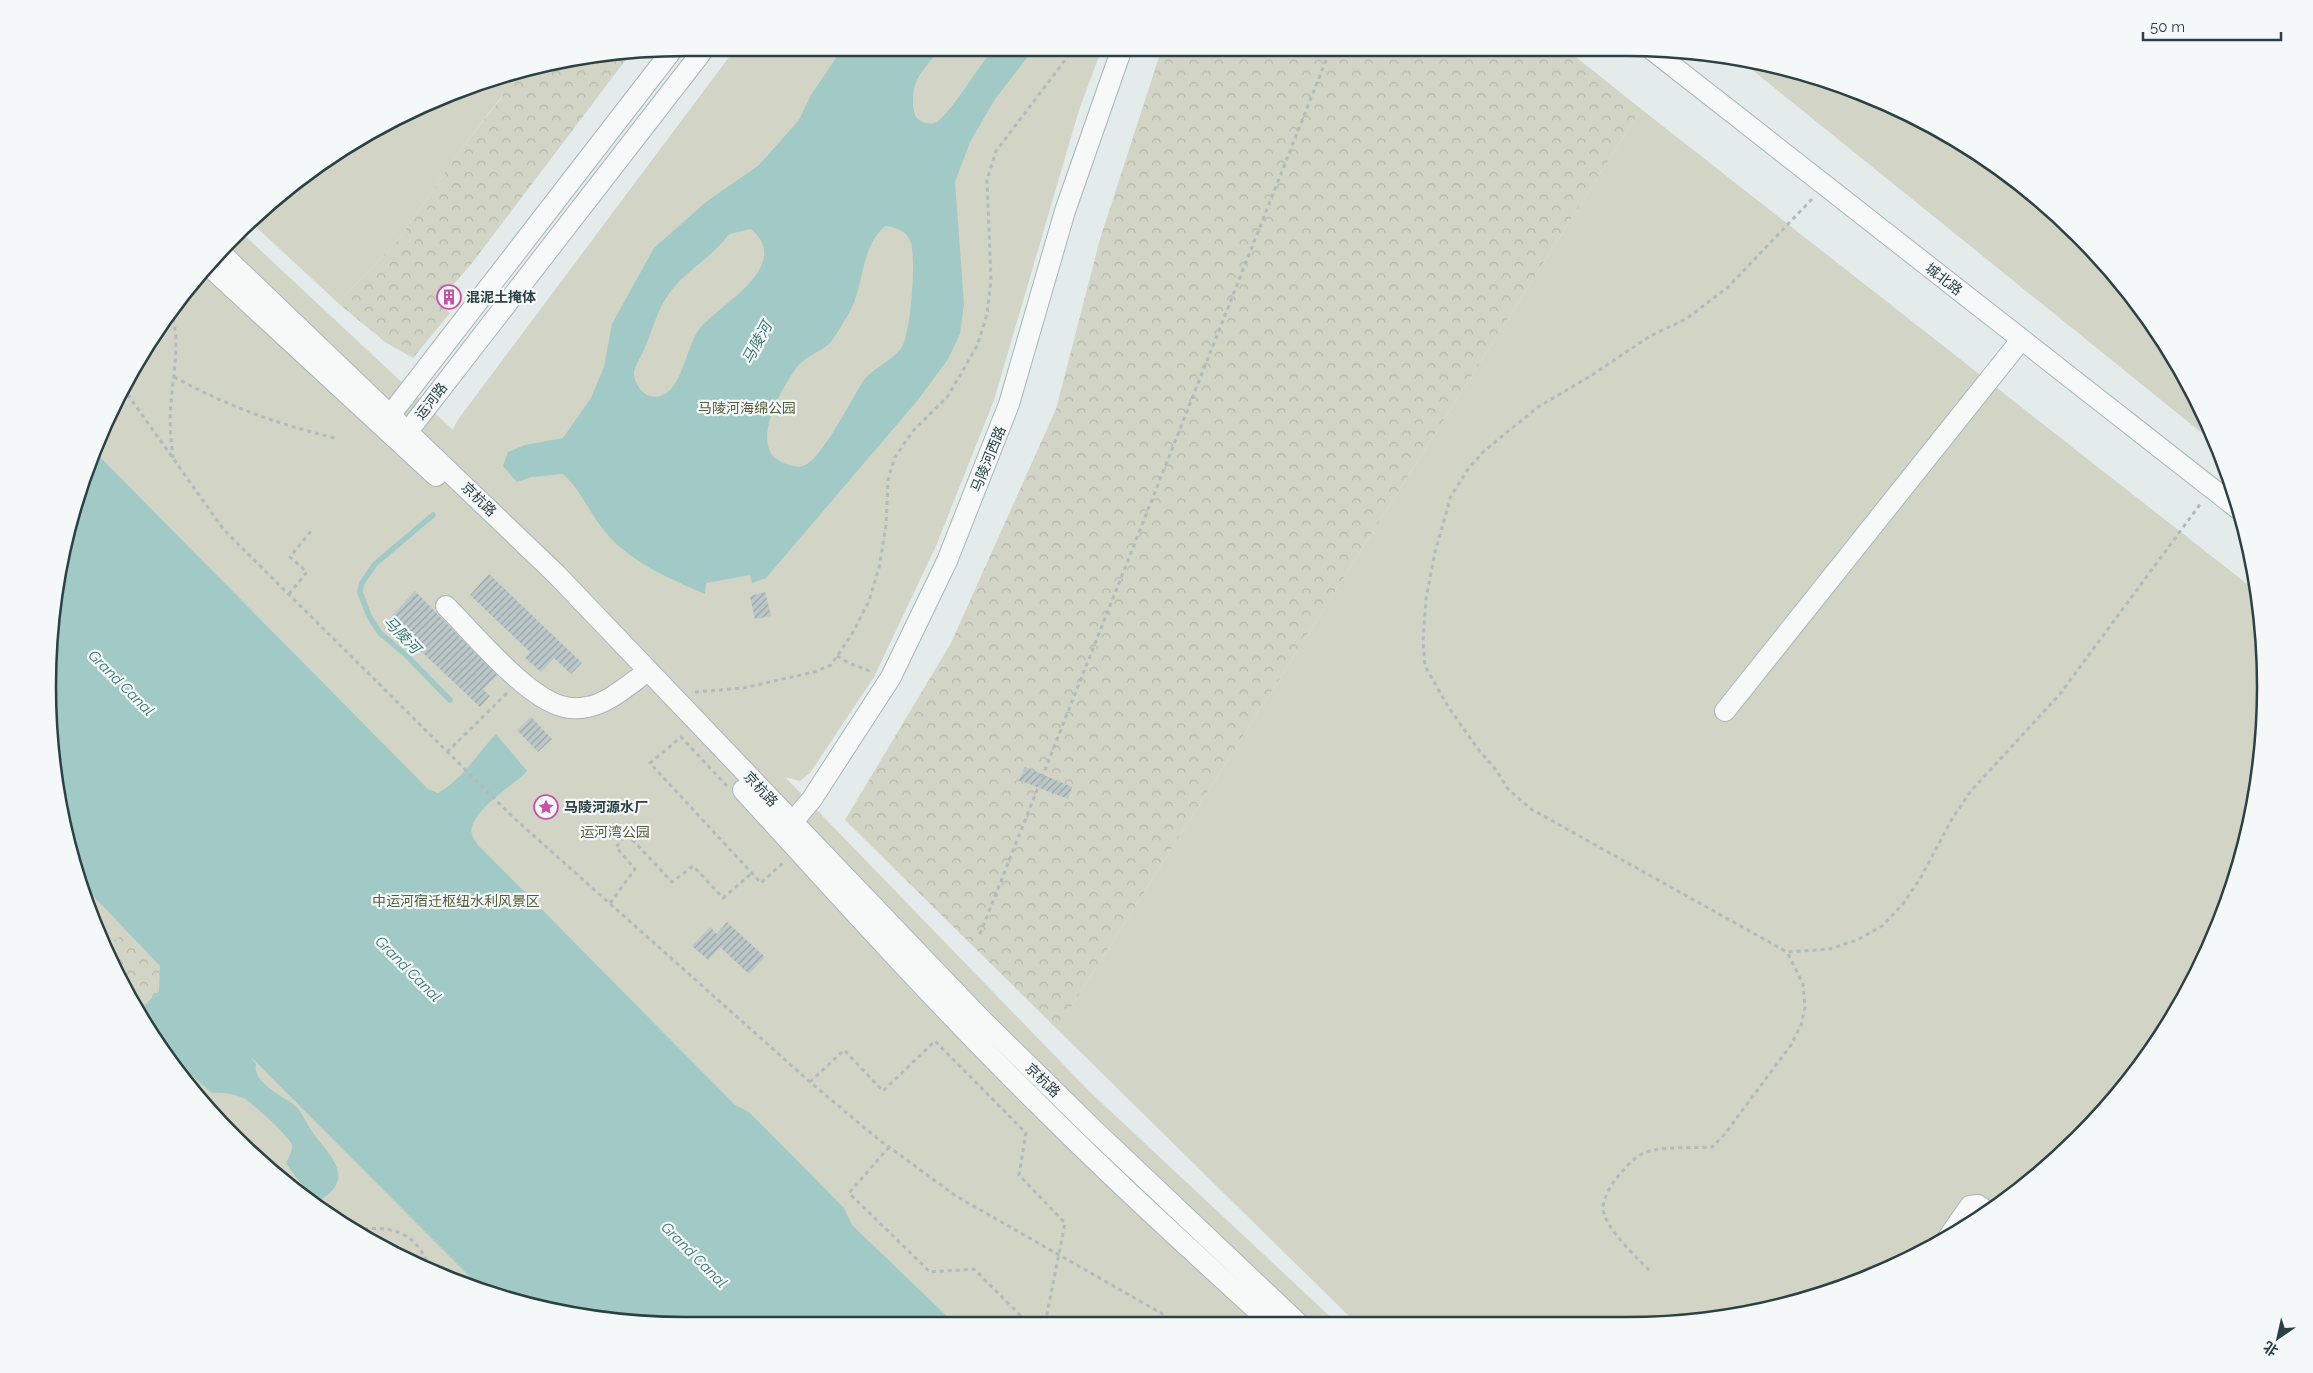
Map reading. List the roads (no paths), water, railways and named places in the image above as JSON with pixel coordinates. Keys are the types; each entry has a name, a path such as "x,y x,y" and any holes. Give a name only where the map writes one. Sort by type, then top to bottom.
{"street":[{"name":"运河路","path":"667,57 391,414 400,433 699,56"},
{"name":"马陵河西路","path":"788,828 812,799 891,677 947,561 1009,404 1065,211 1120,56"},
{"name":"城北路","path":"1662,58 2228,501"},
{"path":"226,257 391,414"},
{"name":"京杭路","path":"214,270 400,433 557,575 671,694 788,828 798,850 900,962 1037,1103 1138,1202 1264,1317"},
{"path":"1725,711 2021,340"},
{"name":"京杭路","path":"400,433 788,828 988,1026 1292,1317"},
{"path":"446,606 520,680 559,706 573,709 590,707 610,698 640,677"},
{"path":"1960,1221 1970,1206 1978,1205 1982,1208"}],"water":[{"path":"837,56 935,56 916,82 913,96 914,113 919,120 925,123 935,123 949,110 988,56 1028,56 995,99 970,142 955,182 964,304 960,334 948,359 917,401 766,578 752,583 750,575 706,583 705,594 686,586 637,560 616,544 601,527 576,488 563,474 531,477 517,482 503,466 508,452 525,445 563,438 591,398 604,367 612,324 654,248 706,202 759,165 799,120 811,95","holes":["885,226 893,227 907,235 911,243 912,252 913,279 908,324 903,345 894,356 866,377 827,442 810,462 803,466 785,464 775,458 769,449 767,437 778,398 798,366 805,359 829,344 837,334 853,304 866,257 871,246","751,229 762,243 764,256 760,269 738,294 701,327 696,334 680,374 670,390 658,397 645,394 636,383 634,370 666,298 680,281 714,251 729,234"]},
{"name":"Grand Canal","path":"100,457 428,789 438,793 447,788 462,774 496,734 527,771 481,811 472,827 473,836 478,845 735,1105 749,1112 844,1208 852,1225 948,1317 686,1317 645,1315 564,1305 523,1295 472,1279 249,1055 256,1064 258,1077 268,1087 296,1107 332,1158 338,1174 337,1182 332,1191 322,1199 307,1189 297,1179 286,1163 292,1145 271,1121 251,1103 239,1096 212,1093 187,1071 162,1037 144,1006 159,991 160,966 92,895 68,809 62,769 56,686 62,604 68,564 78,523"}],"waterway":[{"name":"马陵河","path":"433,515 375,564 362,583 360,592 369,616 380,633 407,656 450,700"}],"place":[{"name":"混泥土掩体","path":"449,297"},
{"name":"马陵河源水厂","path":"546,807"}],"park label":[{"name":"马陵河海绵公园","path":"747,408"},
{"name":"运河湾公园","path":"615,832"},
{"name":"中运河宿迁枢纽水利风景区","path":"456,901"}]}
